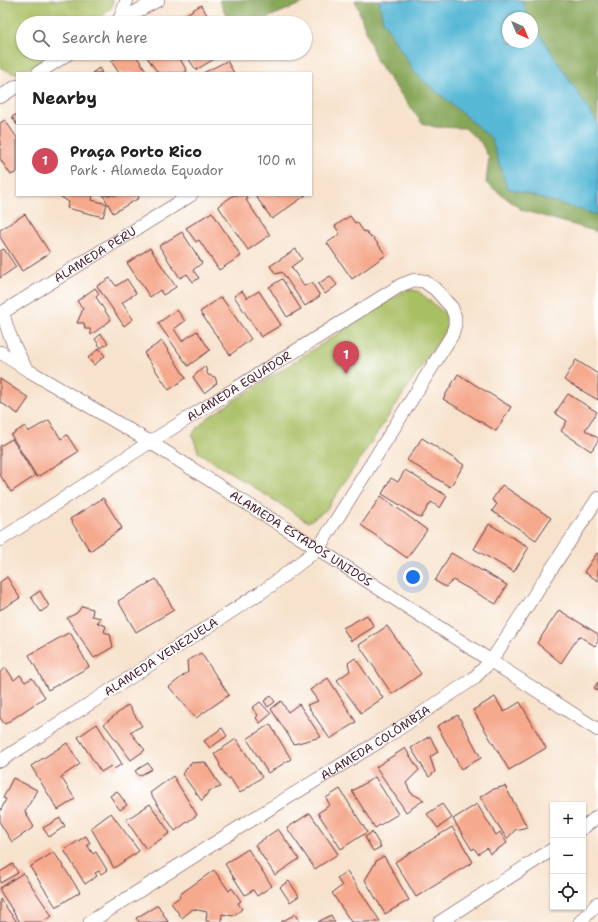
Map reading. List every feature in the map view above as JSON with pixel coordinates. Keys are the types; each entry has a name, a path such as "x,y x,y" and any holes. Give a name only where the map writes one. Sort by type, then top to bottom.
{"street":[{"path":"120,16 127,0"},
{"path":"128,16 158,0"},
{"path":"40,72 58,60"},
{"path":"0,97 16,87"},
{"name":"ALAMEDA PERU","path":"2,313 189,196"},
{"name":"ALAMEDA EQUADOR","path":"0,540 150,442 401,284 414,280 424,281 435,289 452,308 455,317 455,325 452,335 318,549"},
{"path":"2,313 9,336 26,369"},
{"name":"ALAMEDA ESTADOS UNIDOS","path":"0,352 26,369 150,442 598,730"},
{"name":"ALAMEDA COLÔMBIA","path":"90,922 385,738 473,679 491,661 598,498"},
{"name":"ALAMEDA VENEZUELA","path":"0,761 269,587 318,549"},
{"path":"586,826 598,816"},
{"path":"440,922 550,851"},
{"path":"580,922 598,902"}],"green space":[{"path":"0,0 113,0 112,7 103,16 16,16 16,60 44,60 14,74 0,67"},
{"path":"219,0 310,0 272,16 227,16"},
{"path":"355,0 598,0 598,232 522,210 486,183 489,158 481,143 465,128 435,127 422,123 377,62"},
{"path":"407,289 418,291 447,315 446,330 326,510 308,522 198,452 192,434 207,418"}],"water":[{"path":"379,0 522,0 526,12 502,12 502,48 538,48 538,31 598,124 598,215 507,188 491,138 415,73 383,21"}],"building":[{"path":"201,5 208,16 183,16"},
{"path":"139,60 147,72 118,72 111,61"},
{"path":"149,60 181,60 187,71 186,72 157,72"},
{"path":"190,60 212,60 196,70"},
{"path":"227,61 233,72 205,72"},
{"path":"99,68 101,72 93,72"},
{"path":"16,115 16,123 12,117"},
{"path":"5,120 16,136 16,172 11,175 0,159 0,123"},
{"path":"60,196 93,196 92,200 107,204 103,217 67,208 69,202"},
{"path":"104,196 138,196 139,198 113,213"},
{"path":"233,196 246,196 248,199 246,200 270,235 248,250 218,206"},
{"path":"256,196 305,196 272,219"},
{"path":"212,212 241,256 219,270 199,240 196,242 186,228"},
{"path":"25,214 50,253 22,271 0,237 0,230"},
{"path":"350,216 355,223 357,222 364,232 366,231 371,238 372,236 386,255 352,279 327,243 340,234 335,226"},
{"path":"182,232 202,263 193,270 199,278 193,282 187,274 180,278 159,246"},
{"path":"150,248 176,287 163,295 160,290 150,297 127,263"},
{"path":"4,249 16,267 0,278 0,251"},
{"path":"296,249 302,259 291,267 304,286 312,283 320,296 305,306 282,272 276,274 270,266"},
{"path":"330,276 337,285 325,294 318,284"},
{"path":"110,278 116,286 127,279 136,293 122,303 133,319 124,326 97,286"},
{"path":"282,279 301,309 287,317 269,287"},
{"path":"95,288 99,294 96,297 111,320 91,335 90,329 85,329 84,323 77,323 83,309 77,301"},
{"path":"242,291 247,298 259,291 281,325 261,337 234,296"},
{"path":"221,297 251,339 230,355 200,312"},
{"path":"177,310 185,321 174,329 182,341 197,331 210,350 188,366 158,323"},
{"path":"101,334 108,343 101,348 95,339"},
{"path":"162,341 186,378 169,390 144,353"},
{"path":"99,348 105,356 94,365 88,358"},
{"path":"576,360 598,374 598,400 564,380"},
{"path":"205,366 208,375 215,377 217,383 204,393 193,377"},
{"path":"458,374 511,407 496,431 443,399"},
{"path":"0,379 29,398 18,414 0,402"},
{"path":"568,394 597,412 585,430 598,438 598,441 591,451 561,431 567,421 555,413"},
{"path":"49,420 61,439 67,435 78,452 37,477 11,435 25,426 28,432"},
{"path":"422,438 464,465 450,487 407,460"},
{"path":"12,439 35,476 11,492 0,475 0,446"},
{"path":"405,470 447,496 440,508 431,502 421,518 382,494 391,478 398,482"},
{"path":"502,485 551,518 536,540 492,511 497,504 492,500"},
{"path":"381,496 427,530 407,558 361,525"},
{"path":"103,498 122,528 90,551 70,519"},
{"path":"489,524 529,547 514,572 474,549"},
{"path":"451,553 507,585 496,604 453,580 446,587 435,581"},
{"path":"597,553 598,554 598,581 584,572"},
{"path":"7,577 20,598 0,610 0,582"},
{"path":"156,579 174,610 136,632 118,601"},
{"path":"40,591 49,606 41,612 31,597"},
{"path":"82,606 93,609 92,616 101,618 97,623 106,626 104,632 110,634 113,647 94,658 67,618 77,613"},
{"path":"559,610 598,634 598,641 595,646 579,636 561,663 537,643"},
{"path":"367,615 374,627 351,641 343,628"},
{"path":"387,626 421,674 392,694 359,645"},
{"path":"70,632 89,667 48,690 29,655"},
{"path":"201,653 229,695 196,718 169,687 188,672 187,661"},
{"path":"355,658 383,698 361,713 337,680 350,671 348,663"},
{"path":"6,668 14,680 20,675 25,682 32,678 45,697 5,724 0,718 0,672"},
{"path":"328,678 356,722 330,739 307,705 318,701 310,690"},
{"path":"598,682 598,691 594,688"},
{"path":"271,696 275,702 268,707 264,701"},
{"path":"495,697 504,712 520,702 546,748 509,770 473,710"},
{"path":"281,701 288,712 299,704 321,737 294,744 271,709"},
{"path":"260,702 271,714 260,723 256,718 258,715 252,708"},
{"path":"128,705 142,726 130,732 145,750 131,760 104,724"},
{"path":"458,715 481,758 461,769 437,726"},
{"path":"97,724 122,764 114,769 111,766 101,772 78,737"},
{"path":"270,724 291,759 268,773 247,739"},
{"path":"222,728 227,736 210,748 204,741"},
{"path":"430,736 438,752 430,757 435,772 429,777 411,748"},
{"path":"236,739 262,777 240,793 230,778 228,779 214,754"},
{"path":"67,743 80,764 61,777 75,799 58,810 31,766"},
{"path":"405,748 419,770 406,783 411,793 424,800 406,812 376,767"},
{"path":"205,762 221,787 209,791 202,801 182,774 191,763"},
{"path":"148,763 152,769 139,776 135,771"},
{"path":"173,776 197,815 175,831 150,793"},
{"path":"375,777 398,814 375,828 352,791"},
{"path":"13,778 37,790 25,812 34,827 12,842 0,823 0,812 6,799 3,798"},
{"path":"505,786 527,827 515,830 507,839 480,797 491,790"},
{"path":"340,789 367,832 341,849 318,813 330,805 326,798"},
{"path":"117,791 127,805 120,810 110,796"},
{"path":"150,804 170,833 146,849 126,820"},
{"path":"442,804 452,818 438,828 427,814"},
{"path":"477,804 496,835 500,832 507,843 490,854 487,848 478,854 474,848 472,850 453,819"},
{"path":"111,813 139,851 114,868 91,828"},
{"path":"310,813 338,854 315,869 287,828"},
{"path":"60,818 65,826 49,837 43,828"},
{"path":"452,827 473,862 416,897 395,862"},
{"path":"278,829 299,859 275,875 255,845"},
{"path":"372,832 381,847 373,851 365,837"},
{"path":"86,836 90,843 87,845 93,854 96,852 107,870 101,874 99,871 95,873 97,876 85,884 64,850"},
{"path":"248,849 272,886 257,896 253,890 245,895 225,864"},
{"path":"54,852 80,892 56,907 30,867"},
{"path":"384,856 409,900 385,914 365,880 377,860"},
{"path":"13,864 18,873 0,883 0,872"},
{"path":"214,870 229,891 232,888 241,901 238,903 242,909 233,916 222,914 221,922 206,921 207,912 193,909 182,918 171,903 180,897 179,895"},
{"path":"347,871 380,921 351,922 332,893 342,886 337,878"},
{"path":"23,873 52,916 42,922 20,922 0,891 0,888"},
{"path":"289,881 299,896 290,902 280,887"},
{"path":"0,899 17,922 0,922"},
{"path":"158,905 168,922 139,922 136,918"},
{"path":"296,914 300,922 281,922"},
{"path":"331,915 335,922 318,922"}],"place":[{"name":"Praça Porto Rico","path":"346,374"}]}
